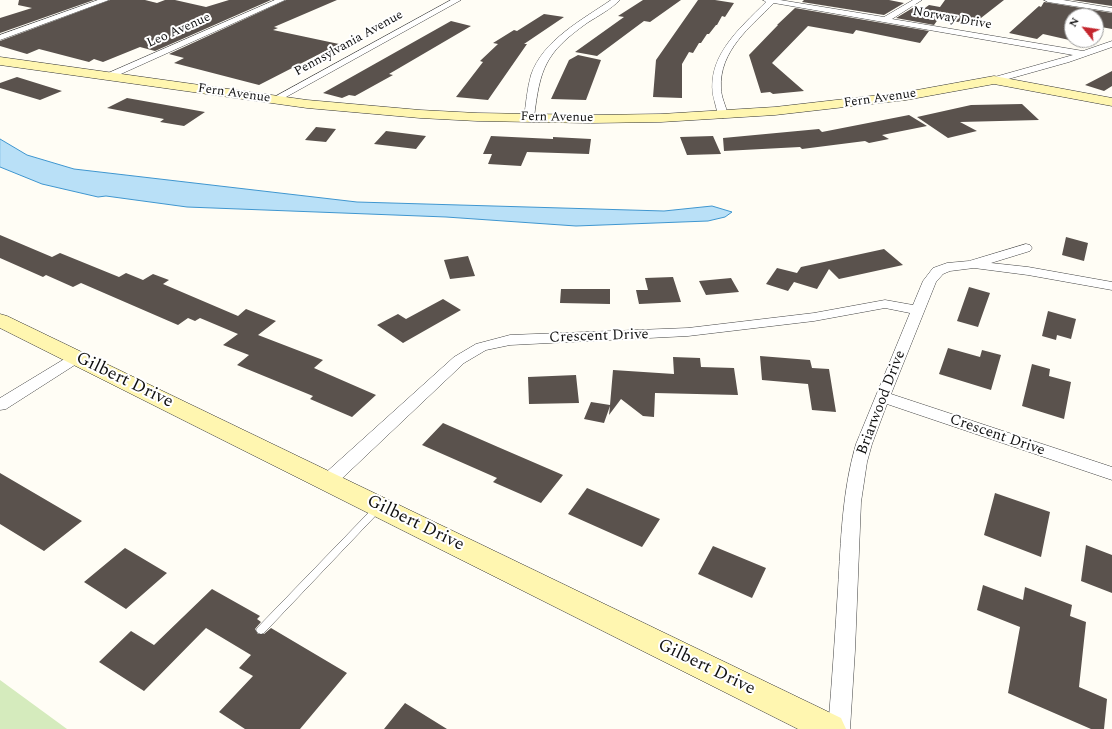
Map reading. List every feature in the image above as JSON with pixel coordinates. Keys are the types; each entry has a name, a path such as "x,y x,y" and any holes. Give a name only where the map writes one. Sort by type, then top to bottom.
{"street":[{"path":"0,38 105,0"},
{"name":"Leo Avenue","path":"109,76 281,0"},
{"name":"Pennsylvania Avenue","path":"274,100 457,0"},
{"path":"529,118 538,71 546,57 557,43 616,0"},
{"path":"724,115 716,90 719,65 724,54 738,35 770,0"},
{"name":"Norway Drive","path":"770,0 1085,54"},
{"path":"885,20 918,0"},
{"path":"1048,0 1112,10"},
{"path":"994,80 1085,54 1112,44"},
{"name":"Fern Avenue","path":"0,61 274,100 420,114 607,119 724,115 841,104 906,96 994,80 1112,102"},
{"name":"Briarwood Drive","path":"839,729 845,650 852,502 859,462 864,444 882,397 930,281 938,272 947,267 970,265 1026,248"},
{"path":"970,265 1028,271 1112,286"},
{"name":"Crescent Drive","path":"328,481 459,360 481,347 510,340 688,332 814,317 885,304 902,306 918,311"},
{"name":"Gilbert Drive","path":"0,320 830,729"},
{"path":"0,405 76,358"},
{"name":"Crescent Drive","path":"882,397 1112,474"}],"lane":[{"path":"261,630 379,506"}],"green space":[{"path":"0,680 67,729 0,729"}],"water":[{"path":"0,139 27,155 74,169 357,202 664,211 712,206 732,212 725,217 708,221 576,226 446,217 187,207 106,196 98,197 42,184 0,167"}],"building":[{"path":"19,0 94,0 0,33 0,18 32,8 18,5"},
{"path":"110,0 145,0 157,3 165,0 175,0 206,7 229,0 271,0 155,51 140,47 103,62 94,59 89,62 39,49 27,54 0,46 0,41"},
{"path":"286,0 337,0 274,27 278,28 273,30 339,44 259,85 174,63 184,58 169,54"},
{"path":"643,0 681,0 650,22 644,21 597,56 575,52 624,17 618,16"},
{"path":"698,0 715,0 734,3 725,17 722,16 717,25 709,34 707,34 701,43 699,43 693,53 689,52 682,64 682,98 653,97 656,60"},
{"path":"804,0 889,0 904,3 884,15 802,2"},
{"path":"945,0 1004,0 972,25 939,18 934,25 896,18 916,6 925,8 929,5 940,7"},
{"path":"1072,0 1112,0 1112,6"},
{"path":"1044,2 1081,8 1064,8 1064,39 1043,34 1037,39 1009,33 1039,6 1041,7"},
{"path":"795,8 929,31 920,43 856,30 853,34 808,26 772,63 804,91 773,94 770,92 761,93 749,55"},
{"path":"1104,12 1112,13 1112,29 1104,28"},
{"path":"544,14 564,17 524,44 527,44 488,100 456,97 483,62 480,61 498,44 493,43 514,30 517,31"},
{"path":"451,21 471,26 389,74 393,75 355,96 349,95 342,98 323,93"},
{"path":"578,55 601,60 586,100 551,99 569,60"},
{"path":"1112,71 1112,86 1104,91 1085,85"},
{"path":"17,77 62,91 40,100 0,88 0,83"},
{"path":"127,98 205,112 184,126 160,122 164,119 107,108"},
{"path":"1022,104 1039,120 960,122 977,131 948,138 917,117 971,105"},
{"path":"909,115 927,126 882,135 889,139 869,143 865,141 802,149 800,147 724,151 723,138 819,129 822,132"},
{"path":"316,127 336,129 326,142 305,140"},
{"path":"386,131 426,136 416,149 374,144"},
{"path":"491,136 591,139 589,154 527,152 521,166 488,164 492,154 483,154"},
{"path":"713,136 721,154 687,155 680,137"},
{"path":"0,235 52,257 60,253 119,277 126,273 143,280 153,274 169,280 163,284 238,316 246,309 276,321 258,335 323,360 314,368 376,395 352,417 310,399 313,396 237,365 249,355 223,345 238,334 200,318 195,321 188,318 178,325 81,283 73,287 46,275 43,277 0,258"},
{"path":"1066,237 1088,243 1084,261 1062,255"},
{"path":"884,249 903,265 839,279 829,269 817,289 794,282 788,291 766,284 777,268 797,273 801,267"},
{"path":"468,256 475,276 450,279 444,260"},
{"path":"673,277 681,302 639,304 636,290 648,290 645,278"},
{"path":"731,278 739,292 706,295 699,281"},
{"path":"969,287 990,293 978,327 957,321"},
{"path":"561,289 610,289 610,304 560,303"},
{"path":"443,299 461,310 403,343 377,325 398,314 406,319"},
{"path":"1048,311 1076,319 1071,339 1057,335 1056,340 1042,336"},
{"path":"948,348 980,357 982,350 1001,355 991,390 939,374"},
{"path":"760,356 810,360 812,368 829,369 836,412 812,410 808,384 762,380"},
{"path":"673,357 700,358 701,367 734,368 738,395 655,393 654,417 643,416 621,399 609,415 610,406 604,423 584,419 591,402 610,405 613,370 674,374"},
{"path":"1032,364 1050,369 1049,376 1071,382 1064,419 1022,406"},
{"path":"576,375 579,403 529,404 528,377"},
{"path":"443,423 563,475 541,503 493,482 497,478 422,445"},
{"path":"0,473 82,521 44,551 0,524"},
{"path":"587,488 660,519 642,547 568,514"},
{"path":"995,493 1050,512 1041,557 984,535"},
{"path":"1086,545 1112,555 1112,593 1081,581"},
{"path":"713,546 766,568 752,598 698,574"},
{"path":"125,548 167,573 126,609 84,582"},
{"path":"983,585 1023,600 1025,587 1072,605 1070,616 1086,622 1079,687 1107,699 1104,729 1091,729 1008,693 1020,627 977,610"},
{"path":"212,589 260,616 257,619 261,622 255,629 258,634 264,634 271,628 347,673 300,729 245,729 219,712 253,676 239,668 251,655 206,628 144,691 99,662 131,631 154,645"},
{"path":"405,703 447,729 384,729"}]}
